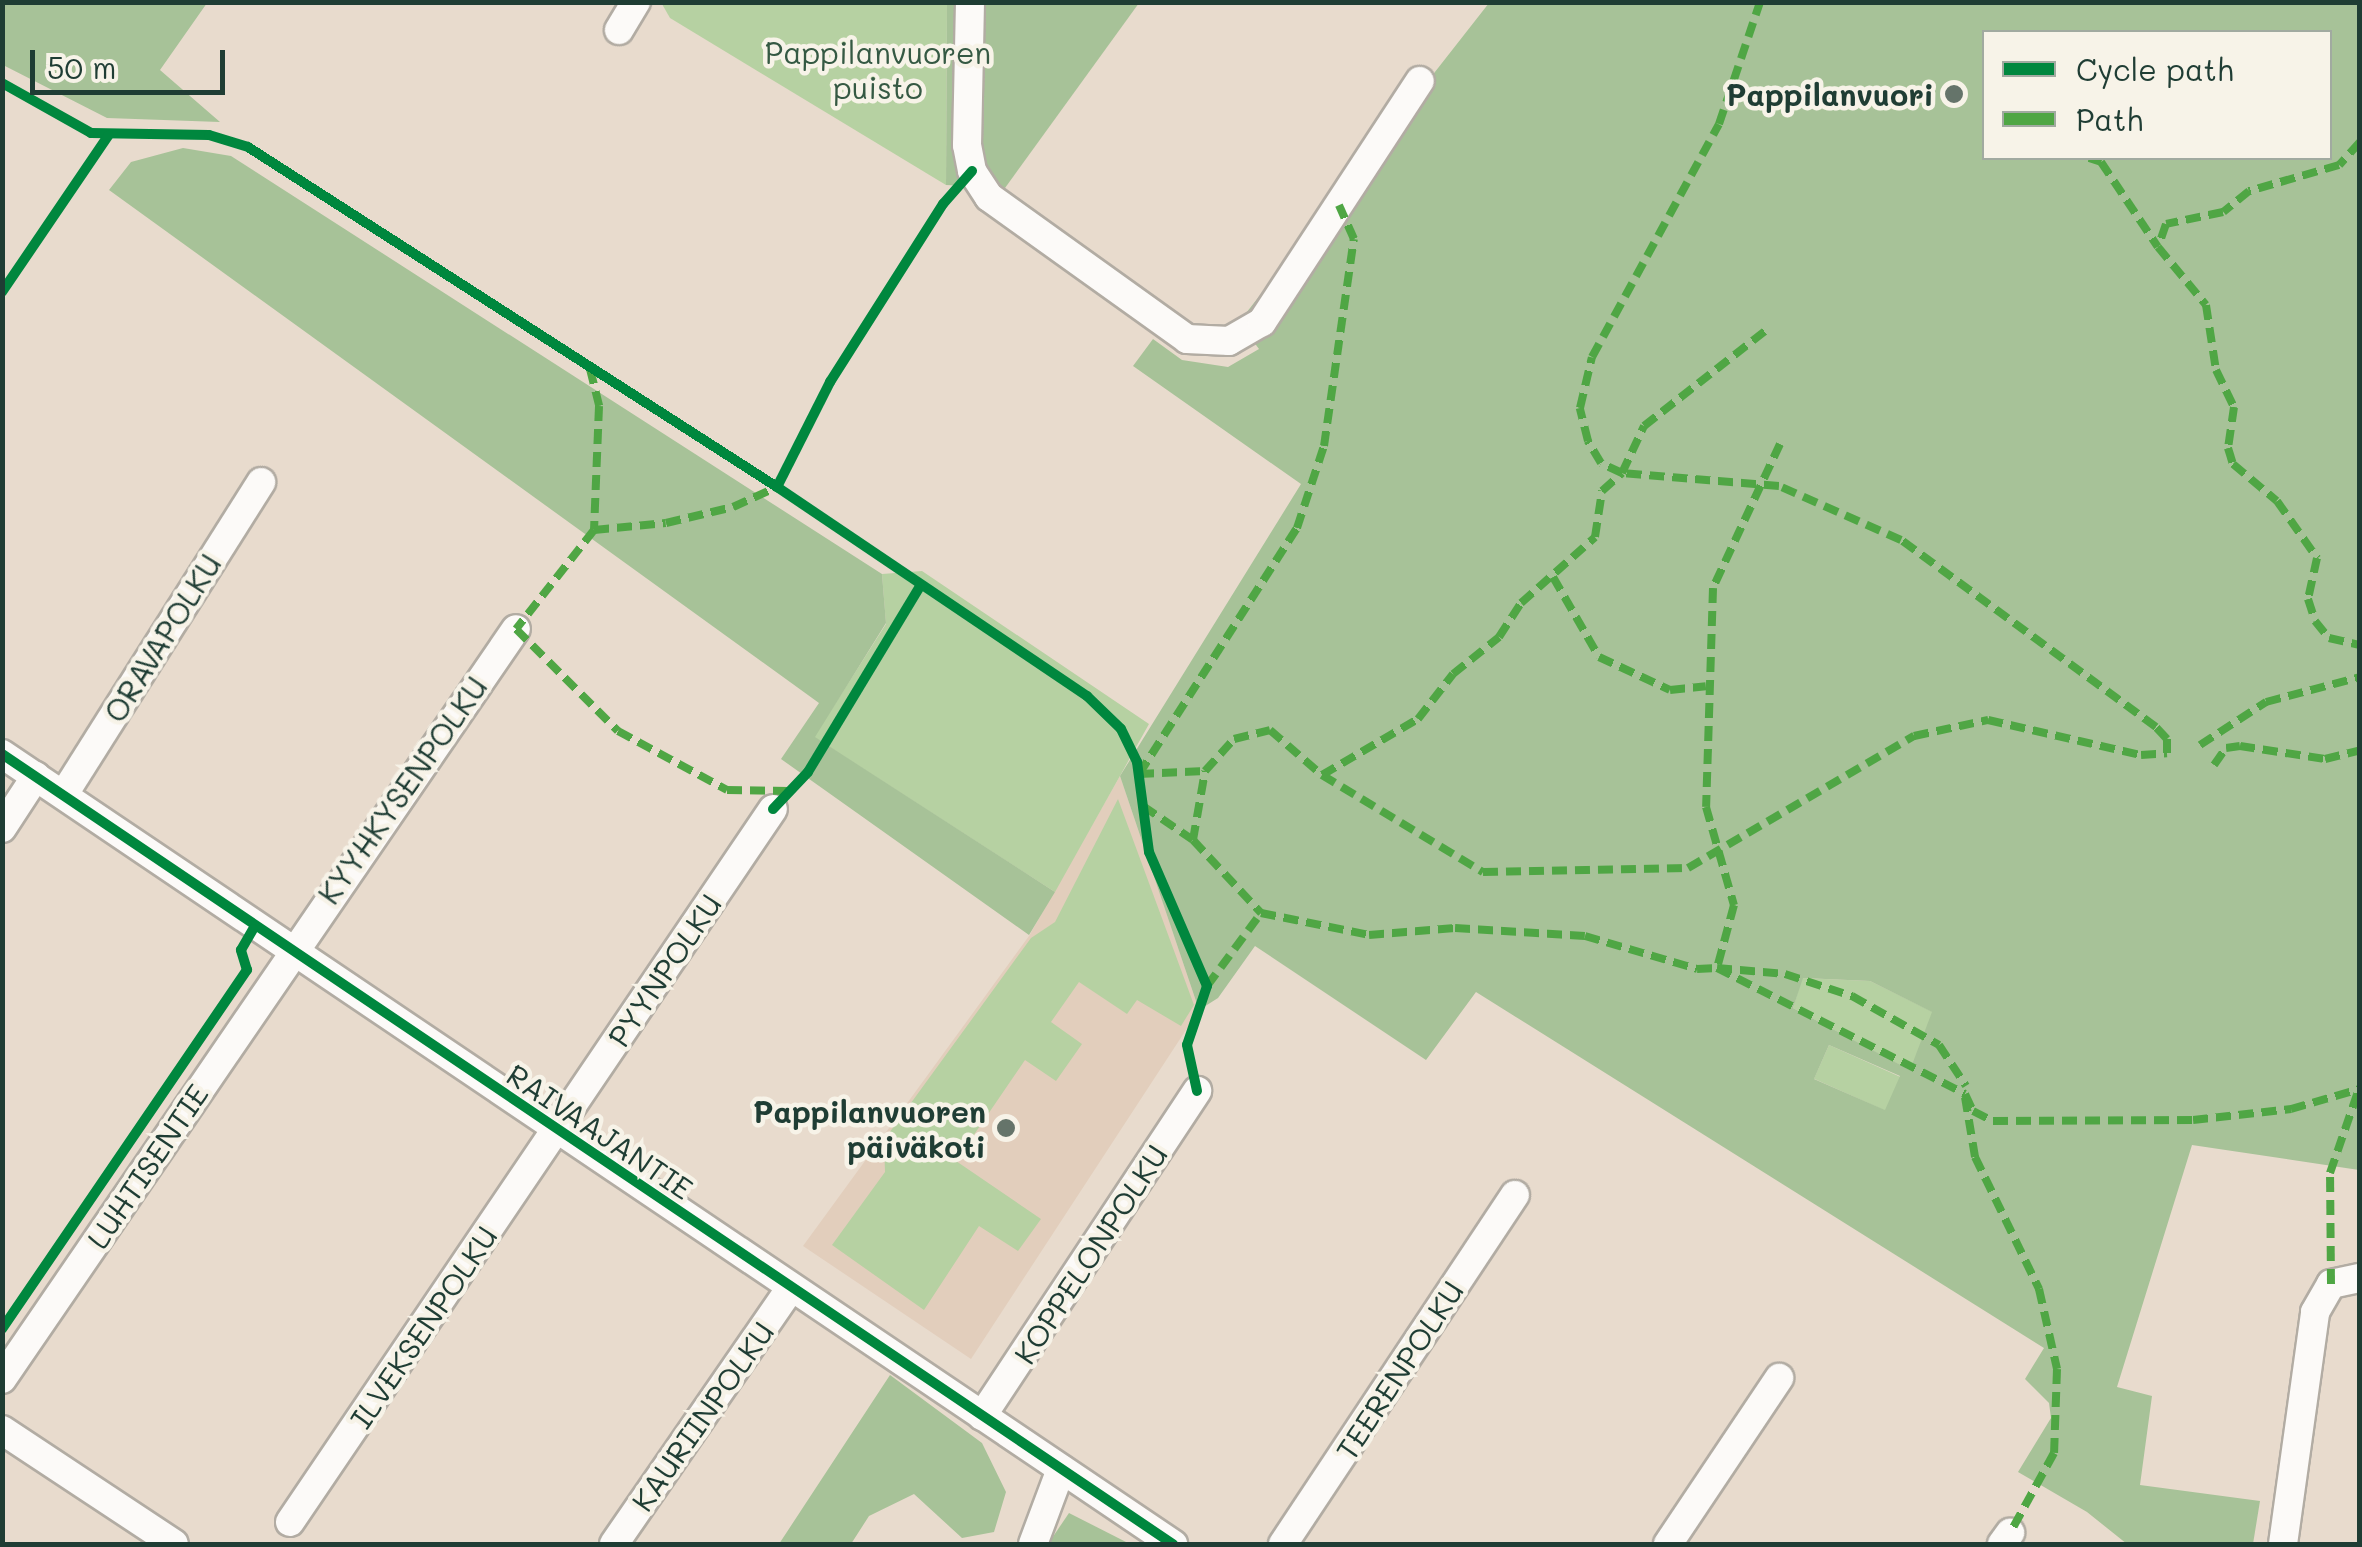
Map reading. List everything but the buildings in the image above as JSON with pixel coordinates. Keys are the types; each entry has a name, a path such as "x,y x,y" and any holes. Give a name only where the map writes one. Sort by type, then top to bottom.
{"street":[{"path":"620,30 636,2"},
{"path":"970,2 967,145 972,171 989,197 1187,338 1229,341 1262,322 1420,82"},
{"name":"ORAVAPOLKU","path":"64,794 261,482"},
{"name":"KYYHKYSENPOLKU","path":"292,954 516,629"},
{"name":"RAIVAAJANTIE","path":"2,754 292,954 1173,1544"},
{"path":"2,828 36,776"},
{"name":"PYYNPOLKU","path":"556,1131 773,809"},
{"name":"LUHTISENTIE","path":"2,1379 292,954"},
{"name":"KOPPELONPOLKU","path":"982,1416 1196,1091"},
{"name":"ILVEKSENPOLKU","path":"290,1522 556,1131"},
{"name":"TEERENPOLKU","path":"1283,1544 1515,1195"},
{"path":"2283,1544 2315,1312 2330,1284 2360,1278"},
{"name":"KAURIINPOLKU","path":"614,1544 791,1287"},
{"path":"1668,1544 1779,1378"},
{"path":"2,1430 174,1544"},
{"path":"1033,1544 1061,1469"}],"shaded area":[{"name":"Pappilanvuoren päiväkoti","path":"1120,776 1199,1010 971,1359 803,1246 1029,936"}],"green space":[{"path":"2,3 207,3 160,70 220,122 107,118 3,65"},
{"name":"Pappilanvuoren puisto","path":"947,3 946,185 670,18 662,4"},
{"path":"947,3 1139,3 1005,188 946,185"},
{"path":"1489,3 2359,3 2359,1170 2192,1145 2117,1387 2152,1396 2140,1485 2260,1501 2253,1544 2127,1544 2087,1512 2018,1472 2051,1418 2049,1403 2025,1379 2044,1348 1476,992 1426,1060 1255,946 1218,998 1199,1010 1120,776 1301,484 1133,366 1153,339 1182,360 1228,367 1259,349 1239,322","holes":["1803,978 1870,981 1932,1012 1910,1070 1793,1008","1829,1045 1900,1076 1885,1110 1814,1079"]},
{"path":"183,148 231,156 882,574 886,623 815,737 1055,892 1029,935 781,759 819,703 109,190 131,162"},
{"path":"922,571 1149,724 1055,892 814,737 886,624 882,574"},
{"path":"1118,799 1194,1005 1181,1026 1137,1000 1127,1014 1079,982 1051,1022 1082,1044 1056,1081 1025,1060 956,1161 1041,1219 1018,1251 979,1226 924,1310 832,1245 885,1172 884,1140 1031,938 1055,922"},
{"path":"1802,978 1870,981 1933,1012 1911,1071 1793,1008"},
{"path":"1829,1045 1901,1077 1886,1111 1814,1079"},
{"path":"890,1375 982,1443 1006,1492 994,1532 962,1538 914,1494 869,1516 851,1544 779,1544"},
{"path":"1069,1513 1130,1544 1048,1544"}],"marked path":[{"path":"1193,840 1205,771 1234,739 1270,730 1322,775 1483,872 1688,868 1914,736 1988,720 2141,755 2167,753 2167,739 2156,727 1901,540 1779,486 1622,473 1601,463 1588,441 1580,408 1592,357 1719,124 1760,2"},
{"path":"2360,142 2339,165 2249,191 2223,212 2166,224 2158,247 2206,305 2216,370 2234,407 2228,448 2233,464 2277,501 2317,558 2308,599 2315,621 2329,638 2360,645"},
{"path":"2095,160 2101,162 2158,247"},
{"path":"1139,774 1297,528 1324,446 1354,239 1339,205"},
{"path":"1322,775 1418,719 1453,674 1499,637 1521,603 1595,537 1602,491 1622,473 1644,426 1765,331"},
{"path":"590,369 599,406 594,530 516,629 618,731 727,790 790,791"},
{"path":"1780,444 1713,588 1706,807 1734,905 1717,968 1785,974 1852,996 1939,1045 1966,1086"},
{"path":"594,530 666,523 733,507 777,487"},
{"path":"1553,577 1599,657 1670,690 1706,686"},
{"path":"2200,745 2266,702 2360,677"},
{"path":"2214,765 2226,748 2240,746 2325,759 2360,750"},
{"path":"1139,774 1205,771"},
{"path":"1143,806 1193,840 1261,913 1369,935 1455,928 1585,936 1697,969 1717,968 1965,1094 1973,1111 1993,1121 2193,1120 2291,1109 2360,1089"},
{"path":"1207,986 1261,913"},
{"path":"2331,1284 2330,1173 2359,1089"},
{"path":"1965,1097 1975,1157 2039,1289 2057,1369 2054,1453 2010,1533"}],"cycle path":[{"path":"2,83 91,133 209,135 248,147 777,487 1087,696 1121,729 1137,762 1149,852 1207,986 1187,1045 1197,1091"},
{"path":"2,292 108,136"},
{"path":"777,487 830,382 943,204 972,171"},
{"path":"773,809 808,772 920,586"},
{"path":"2,754 1173,1544"},
{"path":"2,1329 247,970 241,950 253,929"}],"place":[{"name":"Pappilanvuori","path":"1954,94"},
{"name":"Pappilanvuoren päiväkoti","path":"1006,1128"}]}
